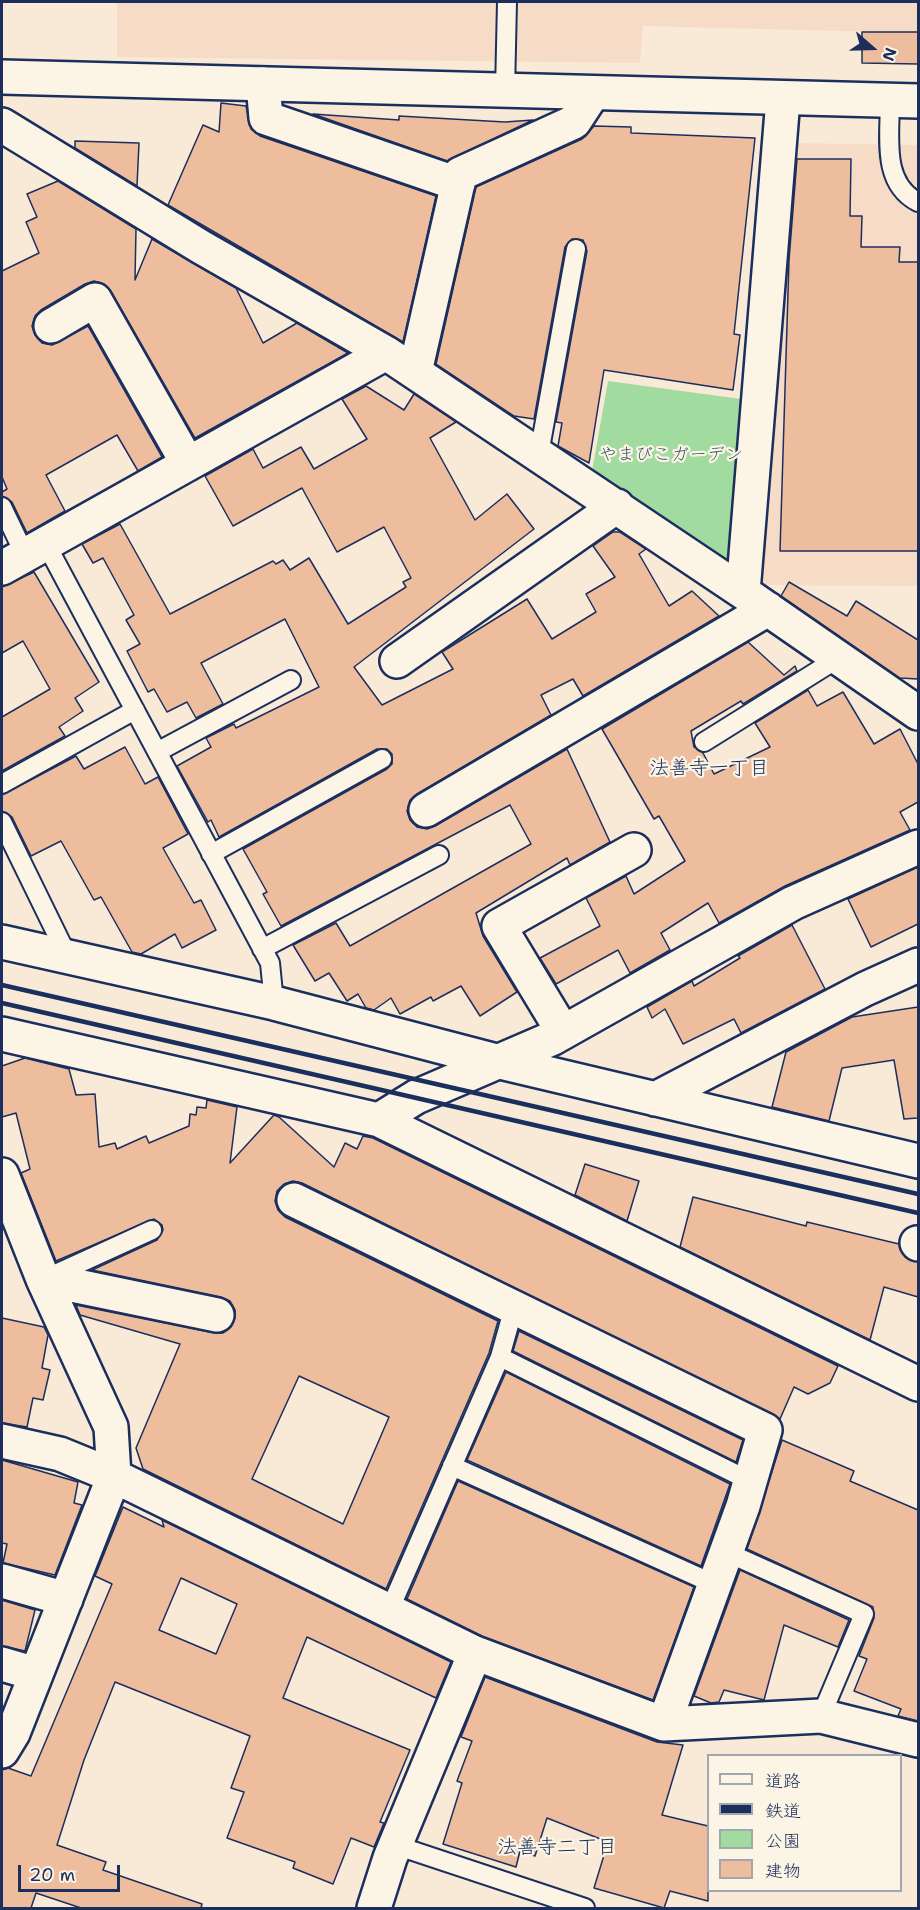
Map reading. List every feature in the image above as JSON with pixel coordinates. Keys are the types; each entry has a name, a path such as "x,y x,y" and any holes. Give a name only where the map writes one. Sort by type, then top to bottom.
{"street":[{"path":"2,77 783,99 904,100"},
{"path":"262,84 266,118 459,184"},
{"path":"415,372 460,174 574,122 593,93"},
{"path":"755,600 783,99"},
{"path":"2,125 201,248 386,353 617,506 840,657 918,713"},
{"path":"51,326 95,300 188,464"},
{"path":"24,555 386,353"},
{"path":"397,661 617,506"},
{"path":"426,810 755,600"},
{"path":"379,1120 416,1097 500,1062 563,1032 793,903 918,847"},
{"path":"563,1032 500,926 634,850"},
{"path":"2,942 274,1003 500,1062 918,1161"},
{"path":"655,1099 865,989 918,965"},
{"path":"2,1034 379,1120 918,1384"},
{"path":"2,1174 43,1279 111,1427 114,1476 13,1733 2,1751"},
{"path":"294,1200 765,1430 726,1552 663,1724"},
{"path":"43,1279 217,1315"},
{"path":"2,1441 60,1454 114,1476 475,1653 663,1724 821,1716 918,1740"},
{"path":"2,1581 66,1599"},
{"path":"374,1908 395,1845 475,1653"},
{"path":"2,1664 36,1674"}],"lane":[{"path":"505,91 507,2"},
{"path":"904,100 890,162 903,194 918,202"},
{"path":"539,454 576,249"},
{"path":"2,507 24,555 135,710 270,963 274,1003"},
{"path":"704,742 840,657"},
{"path":"157,752 291,680"},
{"path":"2,784 135,710"},
{"path":"211,854 382,759"},
{"path":"2,822 68,957"},
{"path":"262,949 439,855"},
{"path":"43,1279 152,1230"},
{"path":"389,1611 500,1357 514,1307"},
{"path":"500,1357 750,1481"},
{"path":"452,1466 714,1584"},
{"path":"726,1552 864,1614 821,1716"},
{"path":"395,1845 585,1908"}],"shaded area":[{"path":"117,2 918,2 918,33 643,26 640,63 117,57"},
{"path":"785,143 918,145 918,586 759,585"}],"green space":[{"name":"やまびこガーデン","path":"608,381 741,399 727,571 591,477"}],"building":[{"path":"862,32 918,32 918,64 862,63"},
{"path":"221,103 246,106 251,129 260,136 436,196 403,342 168,205 203,125 219,132"},
{"path":"313,114 399,120 399,116 505,122 533,120 447,161"},
{"path":"594,126 631,127 631,133 755,138 734,334 740,335 733,390 604,370 589,463 558,446 562,423 556,422 587,251 583,240 572,239 565,247 534,419 514,416 436,364 476,187 582,139"},
{"path":"75,141 139,143 137,186 75,148"},
{"path":"797,159 851,159 850,216 862,216 861,247 900,247 899,262 918,262 918,551 780,551 789,260"},
{"path":"58,181 136,229 135,280 152,239 236,288 263,343 297,323 348,353 195,438 111,291 104,284 94,281 85,284 41,310 35,316 32,326 35,335 42,343 52,345 88,326 162,457 138,471 117,435 46,475 65,511 27,533 12,502 2,496 2,492 7,489 2,477 2,271 39,253 26,222 37,217 27,194"},
{"path":"366,386 404,410 414,394 456,422 430,438 475,520 507,494 534,529 354,667 382,705 453,669 442,652 527,599 552,639 596,612 586,594 615,577 593,546 613,532 620,532 646,549 639,554 669,606 692,591 719,616 583,696 573,679 541,695 551,715 410,800 407,811 410,820 417,827 427,829 567,749 610,842 570,865 567,858 476,913 483,936 517,992 480,1016 461,986 433,1001 431,997 400,1014 391,998 374,1010 366,1008 358,994 347,1001 329,973 315,981 293,945 336,923 350,946 531,844 510,805 281,926 263,894 267,892 243,849 387,769 392,764 392,754 387,749 377,749 219,837 211,820 208,822 177,766 211,747 206,738 234,724 236,728 319,687 285,619 201,663 223,704 196,718 187,702 167,712 154,689 148,692 127,651 140,644 126,620 134,615 103,558 93,563 82,544 120,524 170,614 273,561 276,564 283,560 290,570 309,558 348,624 406,587 403,582 411,578 384,527 337,552 302,488 233,526 205,476 253,449 263,468 301,447 314,469 367,439 342,399"},
{"path":"34,572 99,682 75,698 83,711 59,727 65,736 2,771 2,717 50,689 23,641 2,653 2,587"},
{"path":"789,582 847,616 856,601 918,640 918,679 900,678 781,596"},
{"path":"748,642 784,675 795,666 797,671 743,704 741,701 691,731 694,747 703,753 714,774 770,747 755,723 808,690 817,706 843,692 874,744 900,729 918,764 918,802 900,812 910,830 785,886 719,923 708,903 661,933 670,950 630,973 618,950 556,984 540,958 600,926 586,898 626,876 634,894 685,861 659,816 654,819 602,729"},
{"path":"125,747 145,784 158,777 188,834 163,848 194,903 201,900 216,930 182,948 175,934 141,954 132,952 101,897 94,900 61,841 31,856 12,817 2,811 2,795 76,756 84,769"},
{"path":"918,867 918,924 871,947 848,899"},
{"path":"792,925 825,989 741,1033 734,1019 683,1044 665,1009 652,1018 647,1007 692,981 694,986 740,958 738,956"},
{"path":"918,1007 918,1118 904,1119 894,1060 842,1068 829,1121 772,1107 786,1052 852,1017"},
{"path":"25,1058 69,1069 76,1095 95,1094 99,1147 115,1143 117,1149 146,1136 149,1143 189,1126 190,1114 196,1115 197,1107 206,1108 207,1100 237,1107 230,1163 274,1115 334,1167 345,1143 357,1149 363,1136 373,1138 838,1366 830,1383 808,1394 794,1387 780,1419 302,1183 293,1181 284,1184 277,1191 275,1201 278,1210 285,1217 498,1321 489,1353 386,1589 143,1469 136,1448 180,1344 80,1315 76,1305 214,1333 223,1333 231,1327 235,1318 235,1310 230,1301 221,1297 92,1270 157,1240 163,1230 162,1225 154,1219 56,1261 21,1173 30,1169 16,1113 2,1117 2,1066","holes":["299,1376 389,1417 343,1524 252,1479"]},
{"path":"585,1164 639,1181 627,1221 575,1195"},
{"path":"693,1197 806,1226 807,1222 899,1244 905,1257 918,1262 918,1297 884,1287 870,1340 680,1247"},
{"path":"2,1318 44,1327 48,1335 42,1368 50,1370 43,1400 33,1398 27,1427 2,1423"},
{"path":"519,1331 743,1440 736,1462 513,1351"},
{"path":"506,1372 730,1484 701,1566 467,1460"},
{"path":"782,1440 854,1471 850,1481 918,1510 918,1721 898,1716 901,1709 854,1691 867,1659 859,1656 874,1618 873,1607 747,1549"},
{"path":"2,1460 78,1482 74,1503 82,1505 55,1575 3,1563 7,1544 2,1543"},
{"path":"458,1481 694,1587 653,1700 482,1636 407,1599"},
{"path":"123,1507 164,1527 162,1520 451,1662 436,1698 307,1637 283,1698 410,1750 380,1822 384,1823 374,1847 351,1838 333,1884 293,1868 295,1862 227,1838 244,1792 231,1788 250,1736 115,1682 84,1760 57,1845 106,1862 103,1870 202,1904 201,1908 81,1908 36,1893 31,1908 2,1908 2,1770 8,1768 31,1776 112,1584 95,1576","holes":["181,1578 237,1604 216,1654 159,1630"]},
{"path":"740,1570 849,1620 838,1647 784,1625 764,1700 724,1690 719,1702 711,1703 694,1696"},
{"path":"2,1600 35,1610 25,1651 2,1646"},
{"path":"485,1677 657,1742 683,1745 662,1815 707,1826 708,1901 670,1891 664,1908 594,1888 608,1842 547,1818 535,1856 520,1851 516,1867 443,1844 462,1783 457,1781 472,1741 461,1737"}],"railway":[{"path":"2,985 918,1194"},
{"path":"2,1003 918,1213"}],"district":[{"name":"法善寺一丁目","path":"709,769"},
{"name":"法善寺二丁目","path":"557,1848"}]}
